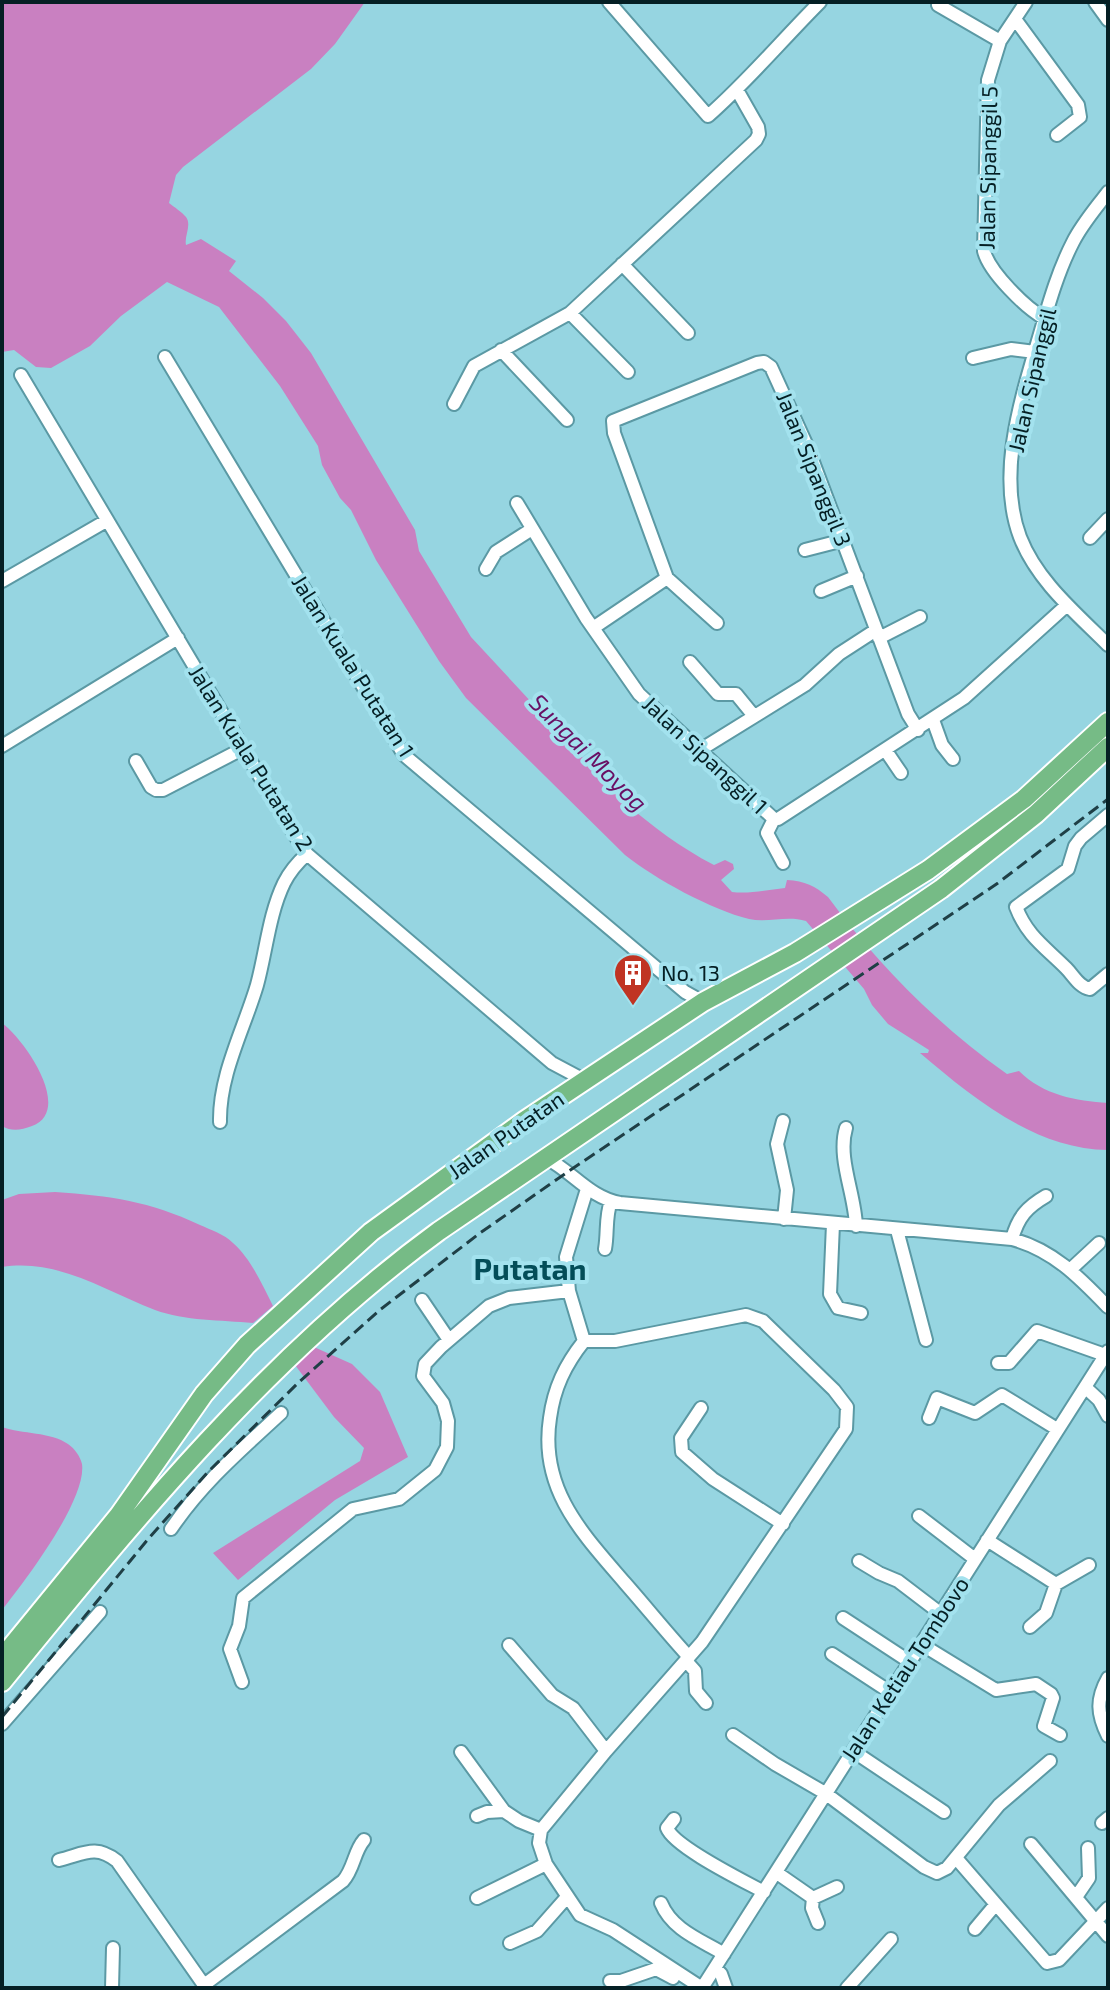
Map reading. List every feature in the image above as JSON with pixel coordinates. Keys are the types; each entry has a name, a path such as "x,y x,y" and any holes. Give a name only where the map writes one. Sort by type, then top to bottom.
{"highway":[{"name":"Jalan Putatan","path":"2,1658 119,1515 189,1414 247,1345 371,1232 564,1093 686,1013 795,953 928,870 1024,799 1108,722"},
{"name":"Jalan Putatan","path":"2,1682 95,1568 186,1464 275,1371 394,1263 941,889 1009,837 1108,747"},
{"path":"72,1570 85,1573 95,1568"}],"street":[{"path":"609,2 708,116 737,90 776,45 820,2"},
{"name":"Jalan Sipanggil 5","path":"1026,2 1000,41 988,80 984,251 989,264 1028,308 1044,318"},
{"path":"1095,2 1108,20"},
{"path":"938,5 1000,41"},
{"path":"1015,19 1078,105 1080,117 1057,135"},
{"path":"454,404 474,366 570,313 756,140 758,127 737,90"},
{"name":"Jalan Sipanggil","path":"1108,192 1073,240 1044,318 1015,436 1012,475 1013,510 1029,557 1067,605 1108,645"},
{"path":"622,264 688,333"},
{"path":"570,313 628,372"},
{"path":"973,358 1011,349 1035,352"},
{"path":"501,350 567,420"},
{"name":"Jalan Kuala Putatan 1","path":"165,357 404,755 690,996 703,1002"},
{"name":"Jalan Sipanggil 3","path":"667,578 614,433 613,421 764,362 771,367 803,436 908,714 918,730"},
{"name":"Jalan Kuala Putatan 2","path":"21,375 307,854 555,1066 584,1080"},
{"name":"Jalan Sipanggil 1","path":"517,503 593,628 639,694 774,819 827,789 964,698 1067,605"},
{"path":"1090,538 1108,519"},
{"path":"2,581 106,521"},
{"path":"486,569 496,552 532,529"},
{"path":"805,550 844,540"},
{"path":"821,591 857,576"},
{"path":"593,628 667,578 717,623"},
{"path":"700,750 805,685 839,654 920,617"},
{"path":"2,746 178,638"},
{"path":"690,662 718,694 736,694 754,716"},
{"path":"933,720 938,737 953,759"},
{"path":"136,761 151,787 163,790 244,748"},
{"path":"886,751 901,773"},
{"path":"1108,815 1075,846 1068,869 1016,907 1041,948 1065,966 1083,987 1090,989 1108,974"},
{"path":"774,819 767,833 783,863"},
{"path":"220,1122 222,1095 257,984 278,900 288,875 307,854"},
{"path":"677,984 685,1000 686,1013"},
{"path":"555,1066 564,1093"},
{"path":"783,1121 777,1144 787,1190 784,1219"},
{"path":"846,1128 842,1148 854,1200 856,1226"},
{"path":"566,1145 565,1160 569,1171"},
{"path":"546,1158 569,1171 587,1189 606,1199 833,1224 1012,1239 1045,1251 1071,1269 1108,1307"},
{"path":"584,1341 569,1291 566,1257 587,1189"},
{"path":"1012,1239 1016,1223 1024,1212 1046,1196"},
{"path":"576,1226 606,1199"},
{"path":"605,1249 608,1227 606,1199"},
{"path":"833,1224 830,1294 838,1308 861,1313"},
{"path":"897,1230 926,1340"},
{"path":"1071,1269 1099,1243"},
{"path":"242,1682 230,1649 239,1626 243,1598 353,1509 399,1499 422,1482 442,1459 449,1434 447,1412 425,1382 422,1371 425,1364 449,1340 499,1301 569,1291"},
{"path":"422,1300 449,1340"},
{"path":"584,1341 615,1341 746,1315 763,1321 834,1390 847,1407 846,1429 711,1631 541,1830 539,1843 546,1864 580,1915 613,1930 657,1964 702,1988"},
{"path":"998,1363 1009,1363 1037,1331 1107,1353"},
{"path":"584,1341 563,1370 554,1397 547,1435 552,1477 567,1508 585,1533 688,1659 695,1671 696,1691 706,1703"},
{"name":"Jalan Ketiau Tombovo","path":"702,1988 1107,1353"},
{"path":"1085,1387 1099,1400 1108,1416"},
{"path":"929,1418 937,1398 975,1413 1002,1395 1057,1429"},
{"path":"701,1408 681,1438 682,1452 713,1479 783,1524"},
{"path":"171,1529 213,1475 281,1413"},
{"path":"919,1516 975,1559"},
{"path":"987,1540 1056,1584"},
{"path":"859,1561 898,1581 940,1613"},
{"path":"1030,1627 1046,1613 1056,1584 1089,1565"},
{"path":"2,1724 100,1612"},
{"path":"843,1618 910,1662"},
{"path":"921,1644 996,1690 1036,1684 1041,1686 1053,1698 1044,1726 1060,1735"},
{"path":"509,1645 552,1695 573,1708 606,1751"},
{"path":"832,1654 890,1692"},
{"path":"1108,1678 1101,1690 1098,1707 1108,1736"},
{"path":"733,1735 825,1793 930,1871 942,1872 999,1805 1050,1761"},
{"path":"853,1751 944,1812"},
{"path":"461,1752 504,1811 541,1830"},
{"path":"477,1816 504,1811"},
{"path":"674,1819 667,1828 670,1835 690,1850 764,1892"},
{"path":"59,1860 96,1850 117,1861 205,1987 343,1881 364,1840"},
{"path":"1031,1844 1108,1936"},
{"path":"1076,1897 1089,1878 1088,1848"},
{"path":"956,1858 1047,1963 1059,1960 1108,1908"},
{"path":"477,1898 546,1864"},
{"path":"777,1873 813,1898"},
{"path":"813,1898 837,1887"},
{"path":"510,1943 537,1931 567,1897"},
{"path":"813,1898 818,1923"},
{"path":"661,1903 667,1917 676,1925 724,1954"},
{"path":"975,1929 996,1904"},
{"path":"847,1988 891,1939"},
{"path":"112,1988 113,1948"},
{"path":"610,1981 621,1981 657,1964"},
{"path":"715,1968 726,1988"}],"shaded area":[{"path":"2,2 365,2 335,44 311,69 176,175 169,203 188,220 186,245 201,239 236,261 229,271 286,321 311,353 415,530 419,551 471,637 624,802 667,836 714,865 725,860 733,864 734,869 721,880 732,892 785,888 787,880 804,883 823,893 911,993 957,1036 1007,1074 1019,1071 1039,1086 1060,1095 1108,1103 1108,1150 1055,1141 1030,1131 961,1087 920,1053 928,1053 929,1050 888,1024 872,1005 864,989 806,921 756,920 734,915 684,893 625,855 466,698 439,661 376,560 351,510 340,498 322,465 318,446 280,386 219,307 167,282 121,316 90,346 51,368 36,367 14,350 2,352"},
{"path":"2,1023 32,1058 47,1091 48,1105 44,1118 20,1129 2,1126"},
{"path":"55,1192 146,1205 222,1235 245,1256 273,1306 253,1323 191,1318 155,1310 62,1272 23,1265 2,1267 2,1200 19,1194"},
{"path":"314,1347 352,1364 380,1392 408,1457 335,1500 238,1580 213,1553 360,1461 364,1448 334,1417 295,1365"},
{"path":"2,1427 61,1440 75,1450 82,1464 81,1479 65,1519 2,1610"}],"railway":[{"path":"2,1717 149,1538 208,1472 299,1382 381,1309 480,1233 569,1171 998,883 1108,799"}],"place":[{"name":"No. 13","path":"633,1007"}],"district":[{"name":"Putatan","path":"530,1270"}],"water label":[{"name":"Sungai Moyog","path":"588,753"}]}
